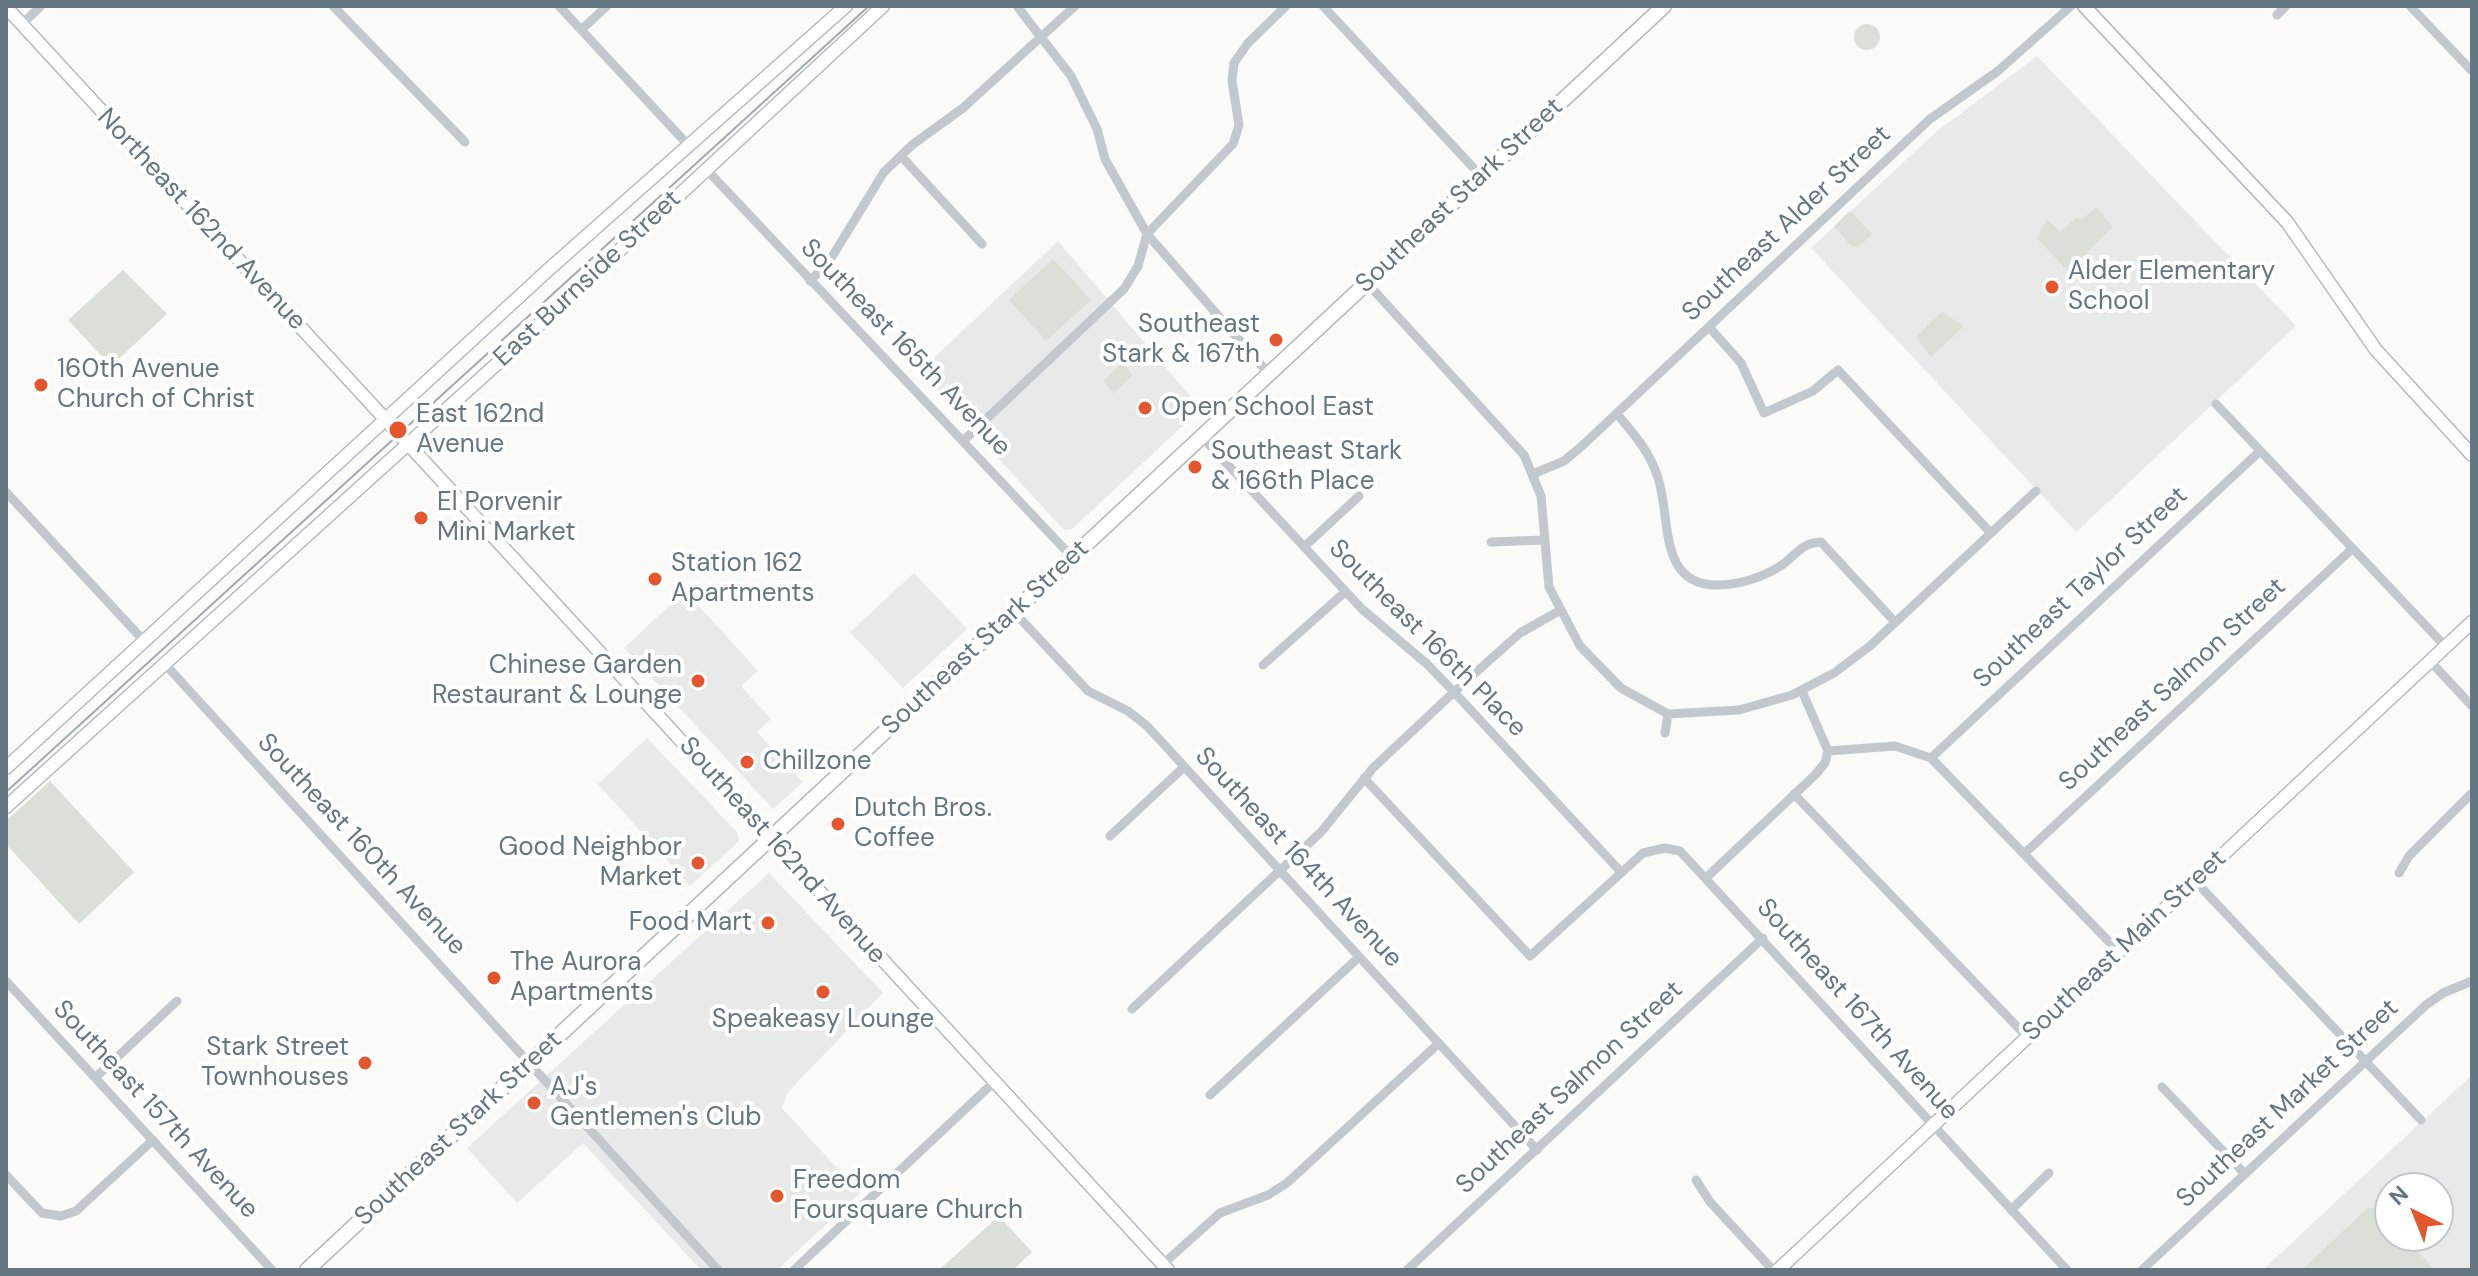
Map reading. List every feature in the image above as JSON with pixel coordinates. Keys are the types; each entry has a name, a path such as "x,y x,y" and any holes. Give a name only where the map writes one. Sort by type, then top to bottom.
{"main road":[{"name":"Southeast Stark Street","path":"307,1270 1664,6"}],"street":[{"path":"22,24 41,6"},
{"path":"333,6 465,142"},
{"path":"559,6 689,146"},
{"path":"581,30 607,6"},
{"name":"East Burnside Street","path":"6,768 387,419 846,6"},
{"name":"East Burnside Street","path":"6,807 883,6"},
{"path":"1017,6 1042,36 1087,106 1105,159 1147,234 1269,374"},
{"path":"810,281 838,247 872,188 901,156 963,108 1075,6"},
{"path":"963,441 1124,289 1138,266 1147,234 1233,144 1239,125 1232,81 1240,52 1286,6"},
{"path":"1323,6 1481,176"},
{"name":"Southeast Alder Street","path":"1533,474 1564,461 1710,328 1930,119 1998,71 2071,6"},
{"path":"2084,6 2287,222 2384,361 2472,455"},
{"path":"2277,15 2286,6"},
{"path":"2410,6 2472,71"},
{"name":"Northeast 162nd Avenue","path":"6,7 398,431"},
{"path":"901,156 982,244"},
{"path":"1092,163 1105,159"},
{"name":"Southeast 165th Avenue","path":"706,169 1072,557"},
{"path":"1367,283 1517,445 1541,496 1549,587 1580,646 1621,688 1668,714 1739,710 1802,691 1854,660 2036,491"},
{"path":"1710,328 1741,363 1764,413 1813,391 1838,370 1990,532"},
{"path":"2216,404 2446,647"},
{"path":"1617,414 1648,454 1657,473 1665,501 1668,545 1686,574 1705,584 1748,580 1777,569 1806,543 1821,542 1895,622"},
{"name":"Southeast 162nd Avenue","path":"398,431 1165,1267"},
{"name":"Southeast 166th Place","path":"1202,437 1345,592 1454,692 1620,871"},
{"name":"Southeast Taylor Street","path":"1931,758 2260,451"},
{"path":"6,492 145,642"},
{"path":"1304,547 1359,496"},
{"path":"1491,542 1543,540"},
{"name":"Southeast Salmon Street","path":"2025,853 2352,549"},
{"path":"1263,665 1345,592"},
{"path":"1132,1009 1333,820 1364,778 1454,692 1520,633 1559,611"},
{"name":"Southeast 164th Avenue","path":"1014,612 1082,685 1137,717 1537,1150"},
{"name":"Southeast Main Street","path":"1775,1270 2472,622"},
{"path":"2430,661 2472,706"},
{"name":"Southeast 160th Avenue","path":"164,663 718,1270"},
{"path":"1707,877 1825,763 1828,751 1802,691"},
{"path":"1665,733 1668,714"},
{"path":"1828,751 1895,746 1931,758 2119,952"},
{"path":"1110,836 1184,767"},
{"path":"1364,778 1530,956 1620,871"},
{"path":"2399,873 2409,856 2472,793"},
{"path":"1794,794 2027,1037"},
{"name":"Southeast 167th Avenue","path":"1620,871 1643,853 1665,848 1680,851 2067,1270"},
{"path":"2195,881 2421,1120"},
{"name":"Southeast Salmon Street","path":"1407,1270 1763,938"},
{"path":"1210,1095 1359,957"},
{"name":"Southeast Market Street","path":"2142,1270 2435,998 2472,981"},
{"name":"Southeast 157th Avenue","path":"7,983 272,1270"},
{"path":"96,1077 177,1001"},
{"path":"1165,1267 1220,1213 1268,1195 1287,1183 1439,1043"},
{"path":"794,1270 994,1082"},
{"path":"2162,1087 2245,1174"},
{"path":"6,1175 42,1213 67,1215 76,1211 153,1140"},
{"path":"2011,1210 2049,1173"},
{"path":"1696,1180 1710,1202 1775,1270"}],"shaded area":[{"path":"1867,24 1876,28 1880,37 1876,46 1867,50 1858,46 1854,37 1858,28"},
{"name":"Alder Elementary School","path":"2037,56 2296,326 2076,532 1811,248 1936,132"},
{"path":"2096,207 2113,227 2068,271 2037,238 2047,219 2060,232 2076,218 2082,220"},
{"path":"1850,211 1872,234 1858,247 1851,246 1834,226"},
{"path":"1058,241 1201,409 1072,529 1064,530 919,372"},
{"path":"1053,259 1091,300 1046,341 1009,300"},
{"path":"123,270 167,314 111,366 68,320"},
{"path":"1942,312 1964,326 1931,357 1916,337"},
{"path":"1122,363 1133,375 1114,393 1103,381"},
{"path":"914,573 967,629 903,688 850,632"},
{"path":"685,591 758,671 741,686 771,719 757,732 803,782 773,809 624,648"},
{"path":"647,738 737,832 739,841 690,886 598,784"},
{"path":"50,781 134,872 79,924 6,844 6,821"},
{"path":"769,873 883,993 788,1092 782,1108 860,1193 777,1270 701,1270 583,1143 517,1203 467,1148"},
{"path":"2472,1075 2472,1270 2263,1270"},
{"path":"2368,1208 2374,1208 2374,1252 2418,1252 2435,1270 2302,1270"},
{"path":"999,1216 1032,1252 1013,1270 939,1270"}],"tram line":[{"path":"6,792 869,6"}],"place":[{"name":"Alder Elementary School","path":"2052,287"},
{"name":"Southeast Stark & 167th","path":"1276,340"},
{"name":"160th Avenue Church of Christ","path":"41,385"},
{"name":"Open School East","path":"1145,408"},
{"name":"East 162nd Avenue","path":"398,430"},
{"name":"Southeast Stark & 166th Place","path":"1195,467"},
{"name":"El Porvenir Mini Market","path":"421,518"},
{"name":"Station 162 Apartments","path":"655,579"},
{"name":"Chinese Garden Restaurant & Lounge","path":"698,681"},
{"name":"Chillzone","path":"747,762"},
{"name":"Dutch Bros. Coffee","path":"838,824"},
{"name":"Good Neighbor Market","path":"698,863"},
{"name":"Food Mart","path":"768,923"},
{"name":"The Aurora Apartments","path":"494,978"},
{"name":"Speakeasy Lounge","path":"823,992"},
{"name":"Stark Street Townhouses","path":"365,1063"},
{"name":"AJ's Gentlemen's Club","path":"534,1103"},
{"name":"Freedom Foursquare Church","path":"777,1196"}]}
